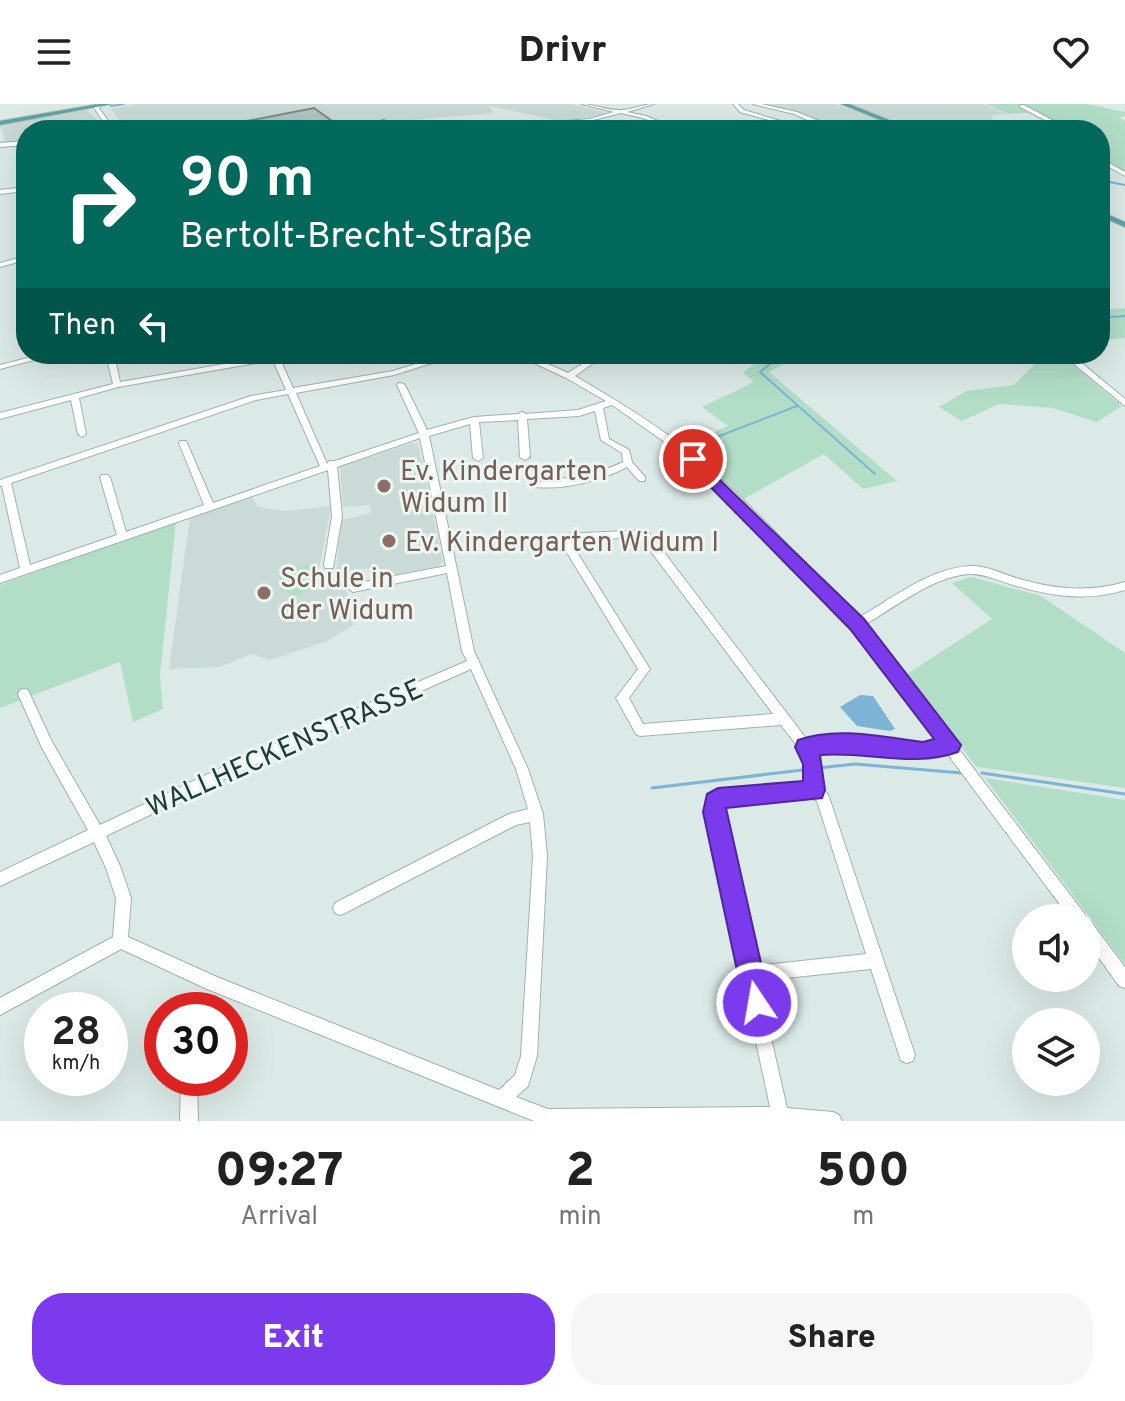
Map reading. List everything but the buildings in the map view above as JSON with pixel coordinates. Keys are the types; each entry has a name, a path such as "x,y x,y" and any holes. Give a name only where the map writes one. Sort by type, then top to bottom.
{"main road":[{"path":"16,120 109,104"},
{"path":"844,104 885,120"}],"street":[{"path":"0,106 16,104"},
{"path":"583,104 645,120"},
{"path":"589,120 652,104"},
{"path":"735,104 742,111 774,120"},
{"path":"755,104 811,120"},
{"path":"1030,104 1022,106 1049,120"},
{"path":"112,364 117,385"},
{"path":"0,416 117,385 231,364"},
{"path":"277,364 328,465 337,516 329,565"},
{"path":"26,570 3,482 228,405 288,390 394,373 423,364"},
{"path":"542,364 613,402 706,470 857,624 1069,904"},
{"path":"569,376 587,364"},
{"path":"1078,364 1125,403"},
{"path":"401,385 424,434 449,569 473,663 522,769 536,814 540,856 529,1056 522,1080 503,1097"},
{"path":"74,396 82,434"},
{"path":"0,579 424,434 474,420 599,409 613,402"},
{"path":"599,409 605,440 626,452 628,463 642,479"},
{"path":"522,415 525,457"},
{"path":"474,420 478,458"},
{"path":"183,443 209,505"},
{"path":"539,485 579,483 606,475 628,463"},
{"path":"105,477 122,535"},
{"path":"784,719 640,730 622,698 644,669 563,538 643,533 784,719 805,747 907,1055"},
{"path":"353,588 449,569"},
{"path":"857,624 933,582 969,570 1046,591 1073,594 1099,593 1125,586"},
{"name":"WALLHECKENSTRASSE","path":"0,879 473,663"},
{"path":"24,694 37,729 95,833 124,895 120,941"},
{"path":"805,747 849,743 923,751 950,745"},
{"path":"783,1118 714,812 718,798 814,776"},
{"path":"340,908 514,819 536,814"},
{"path":"120,941 213,983 503,1097 546,1119 783,1118 833,1121"},
{"path":"0,1007 120,941"},
{"path":"1100,946 1125,980"},
{"path":"751,974 877,961"},
{"path":"189,1096 189,1121"}],"shaded area":[{"path":"136,104 571,104 607,113 574,120 555,120 489,106 494,113 413,120 119,120 111,109"},
{"path":"761,104 836,104 879,120 812,120"},
{"path":"849,104 983,104 1006,114 993,115 992,120 890,120"},
{"path":"87,110 97,120 29,120"},
{"path":"16,122 16,143 0,144 5,139 0,125"},
{"name":"Schule in der Widum","path":"412,443 418,444 443,561 439,566 398,574 379,573 378,567 338,573 344,574 353,625 327,641 270,660 252,654 219,667 169,669 190,517 252,497 258,507 284,511 331,506 319,570 324,574 336,575 341,520 371,513 370,505 343,507 340,467"}],"green space":[{"path":"986,104 1087,104 1125,112 1125,116 1119,118 1125,121 1125,172 1110,164 1110,120 1052,120 1037,112 1008,114"},
{"path":"1125,308 1125,338 1110,340 1110,309"},
{"path":"754,364 783,364 769,372 897,481 863,489 824,454 742,500 682,446 728,426 702,407 754,382 743,373"},
{"path":"1034,364 1073,364 1122,406 1097,422 1052,408 999,404 962,421 939,407 966,391 1014,385"},
{"path":"176,521 160,675 163,709 133,722 120,662 0,708 0,585"},
{"path":"316,563 317,586 297,596 281,590 284,580 280,579 280,570"},
{"path":"971,577 1041,596 1125,653 1125,788 977,767 904,676 992,619 952,583"},
{"path":"985,778 1125,800 1125,964 1100,931 1100,904 1080,904"}],"water":[{"path":"860,695 873,696 895,729 857,726 840,707"}],"waterway":[{"path":"111,106 124,104"},
{"path":"1110,182 1125,185"},
{"path":"1110,317 1125,316"},
{"path":"770,364 760,372 875,474"},
{"path":"696,445 797,406"},
{"path":"818,768 855,764 962,773"},
{"path":"652,788 811,769"},
{"path":"982,773 1125,794"}],"place":[{"name":"Ev. Kindergarten Widum II","path":"384,486"},
{"name":"Ev. Kindergarten Widum I","path":"389,541"},
{"name":"Schule in der Widum","path":"264,593"}],"route":[{"path":"693,459 857,624 950,745 923,751 849,743 805,747 813,763 814,790 718,798 715,801 714,812 757,1003"}]}
